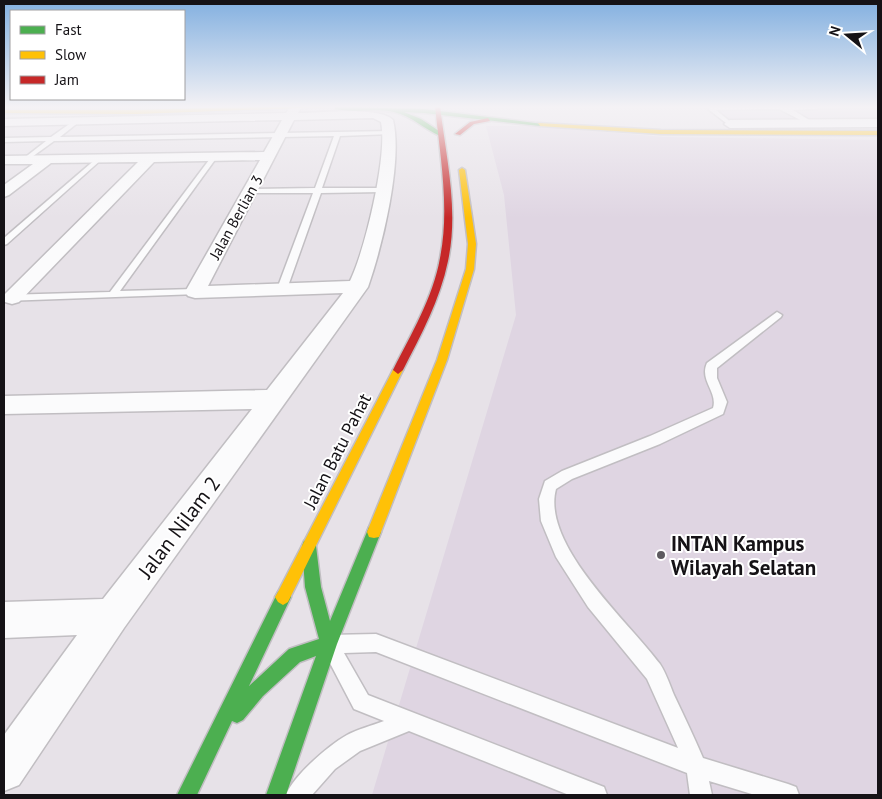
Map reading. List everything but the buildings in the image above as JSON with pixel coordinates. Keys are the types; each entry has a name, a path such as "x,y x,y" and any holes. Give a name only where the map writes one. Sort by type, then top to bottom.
{"main road":[{"name":"Jalan Batu Pahat","path":"187,795 309,545 415,335 440,278 448,243 448,202 441,143"},
{"path":"276,795 329,644 442,360 460,306 470,269 472,244 462,162"},
{"path":"309,545 313,587 329,644"},
{"path":"212,744 257,690 295,656 329,644"}],"street":[{"name":"Jalan Berlian 3","path":"195,292 276,143"},
{"name":"Jalan Nilam 2","path":"4,770 112,616 358,287 368,264 389,143"},
{"path":"4,160 269,156"},
{"path":"8,298 150,158"},
{"path":"4,192 47,160"},
{"path":"195,292 358,287"},
{"path":"4,405 275,399"},
{"path":"4,620 112,616"}],"lane":[{"path":"25,160 47,143"},
{"path":"282,289 335,143"},
{"path":"113,294 214,157"},
{"path":"4,242 98,159"},
{"path":"250,191 382,190"},
{"path":"8,298 195,292"},
{"path":"701,795 696,766 654,672 594,601 562,552 548,521 546,499 550,485 567,475 655,440 718,411 722,405 721,397 710,377 711,366 778,315"},
{"path":"596,795 362,702 329,644 376,643 696,766 788,795"},
{"path":"297,795 328,762 353,743 409,721"}],"shaded area":[{"name":"INTAN Kampus Wilayah Selatan","path":"491,143 878,143 878,795 372,795 516,315 504,195"}],"traffic: fast":[{"path":"276,795 329,644 374,532"},
{"path":"309,546 313,587 329,644"},
{"path":"187,795 283,597"},
{"path":"237,714 257,690 295,655 329,644"}],"traffic: slow":[{"path":"374,532 442,360 470,269 472,244 462,170"},
{"path":"283,597 398,370"}],"traffic: jam":[{"path":"398,370 435,292 444,260 447,243 448,209 442,143"}],"place":[{"name":"INTAN Kampus Wilayah Selatan","path":"661,555"}]}
